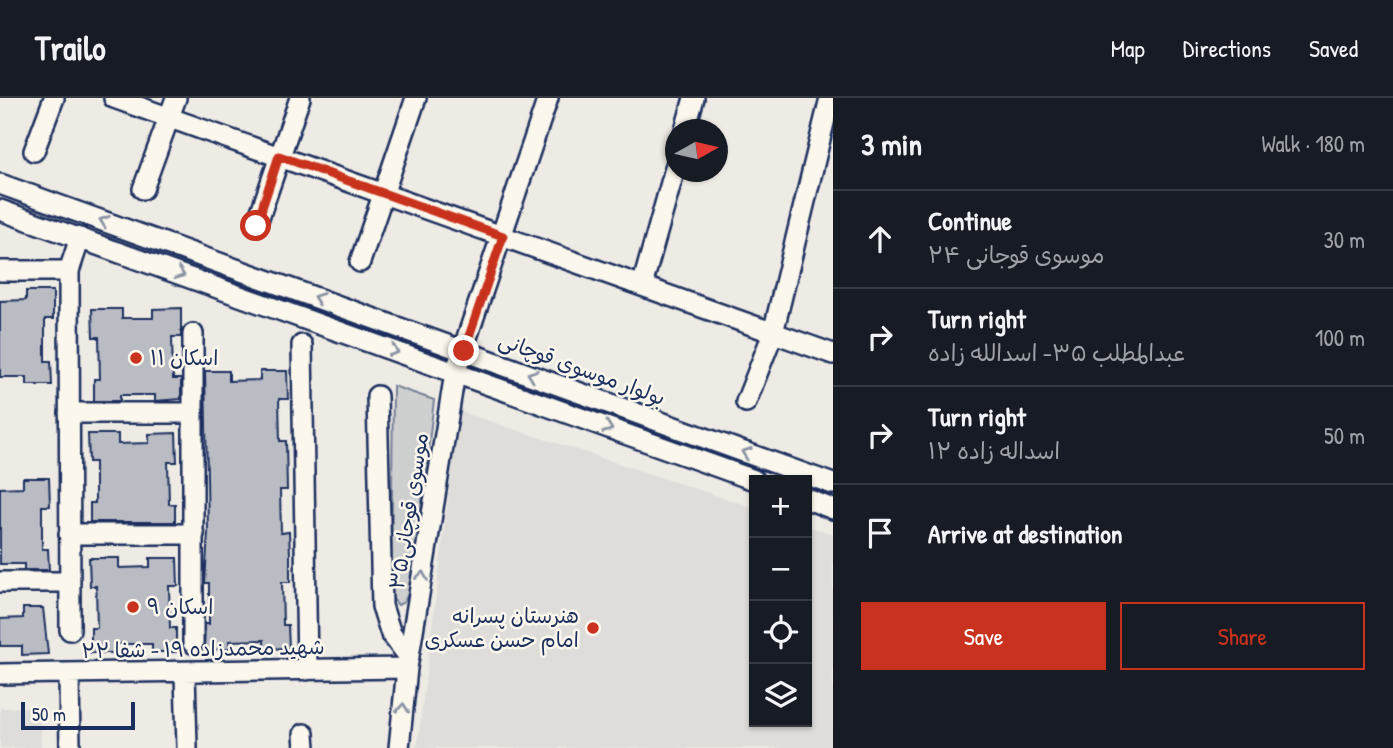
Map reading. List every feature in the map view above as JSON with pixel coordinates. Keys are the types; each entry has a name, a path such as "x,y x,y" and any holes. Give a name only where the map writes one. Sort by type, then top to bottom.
{"street":[{"path":"34,151 54,98"},
{"path":"114,98 833,354"},
{"path":"143,189 176,98"},
{"path":"256,226 300,98"},
{"path":"360,262 416,98"},
{"name":"موسوی قوچانی۳۵","path":"408,662 455,373 548,98"},
{"path":"688,119 694,98"},
{"path":"746,402 773,332 830,98"},
{"path":"642,286 671,182"},
{"name":"بولوار موسوی قوچانی","path":"0,184 833,484"},
{"path":"0,210 749,478"},
{"path":"70,631 69,271 80,238"},
{"path":"0,271 69,271"},
{"path":"193,334 193,643"},
{"path":"302,345 307,670"},
{"name":"موسوی قوچانی۳۵","path":"377,396 382,606 391,634 408,662"},
{"path":"69,413 193,413"},
{"path":"812,501 833,509"},
{"path":"69,534 194,534"},
{"path":"0,582 69,582"},
{"path":"399,748 408,662"},
{"name":"شهید محمدزاده ۱۹ - شفا ۲۲","path":"0,674 307,670 408,662"},
{"path":"185,672 187,748"},
{"path":"69,675 70,748"}],"shaded area":[{"path":"393,386 434,400 412,586 404,602 398,605 391,597"},
{"name":"هنرستان پسرانه امام حسن عسکری","path":"459,411 749,506 749,727 812,727 812,528 833,534 833,748 417,748"},
{"path":"40,707 41,748 0,748 0,708"}],"building":[{"path":"26,291 53,291 53,319 45,319 45,361 51,361 52,385 27,385 27,377 0,377 0,301 26,300"},
{"name":"اسکان ۱۱","path":"181,308 181,337 172,337 173,379 181,379 181,399 155,401 155,395 120,395 120,401 94,401 94,379 100,379 99,337 93,337 92,309 122,309 122,318 153,318 153,309"},
{"path":"205,371 229,371 229,381 260,380 260,371 287,371 288,399 279,399 280,441 286,441 287,490 280,490 281,533 289,532 290,582 282,582 283,625 288,625 289,648 264,649 264,640 229,641 229,649 204,650 205,624 209,624 209,583 205,583 208,532"},
{"path":"176,433 177,462 168,462 169,504 175,504 175,522 90,522 90,503 95,503 95,462 89,462 88,434 118,434 118,444 149,443 149,434"},
{"path":"23,478 49,478 50,506 42,506 42,549 48,549 49,570 24,570 24,564 0,564 0,488 23,487"},
{"name":"اسکان ۹","path":"89,558 119,558 119,568 150,567 150,558 177,558 178,586 169,586 170,628 176,628 176,652 152,652 152,644 117,644 117,653 91,653 91,628 97,628 96,586 90,586"},
{"path":"23,608 43,608 48,654 22,655 22,646 0,646 0,619 23,618"}],"place":[{"name":"اسکان ۱۱","path":"136,358"},
{"name":"اسکان ۹","path":"133,607"},
{"name":"هنرستان پسرانه امام حسن عسکری","path":"593,628"}],"route":[{"path":"256,226 279,156 503,236 464,351"}]}
